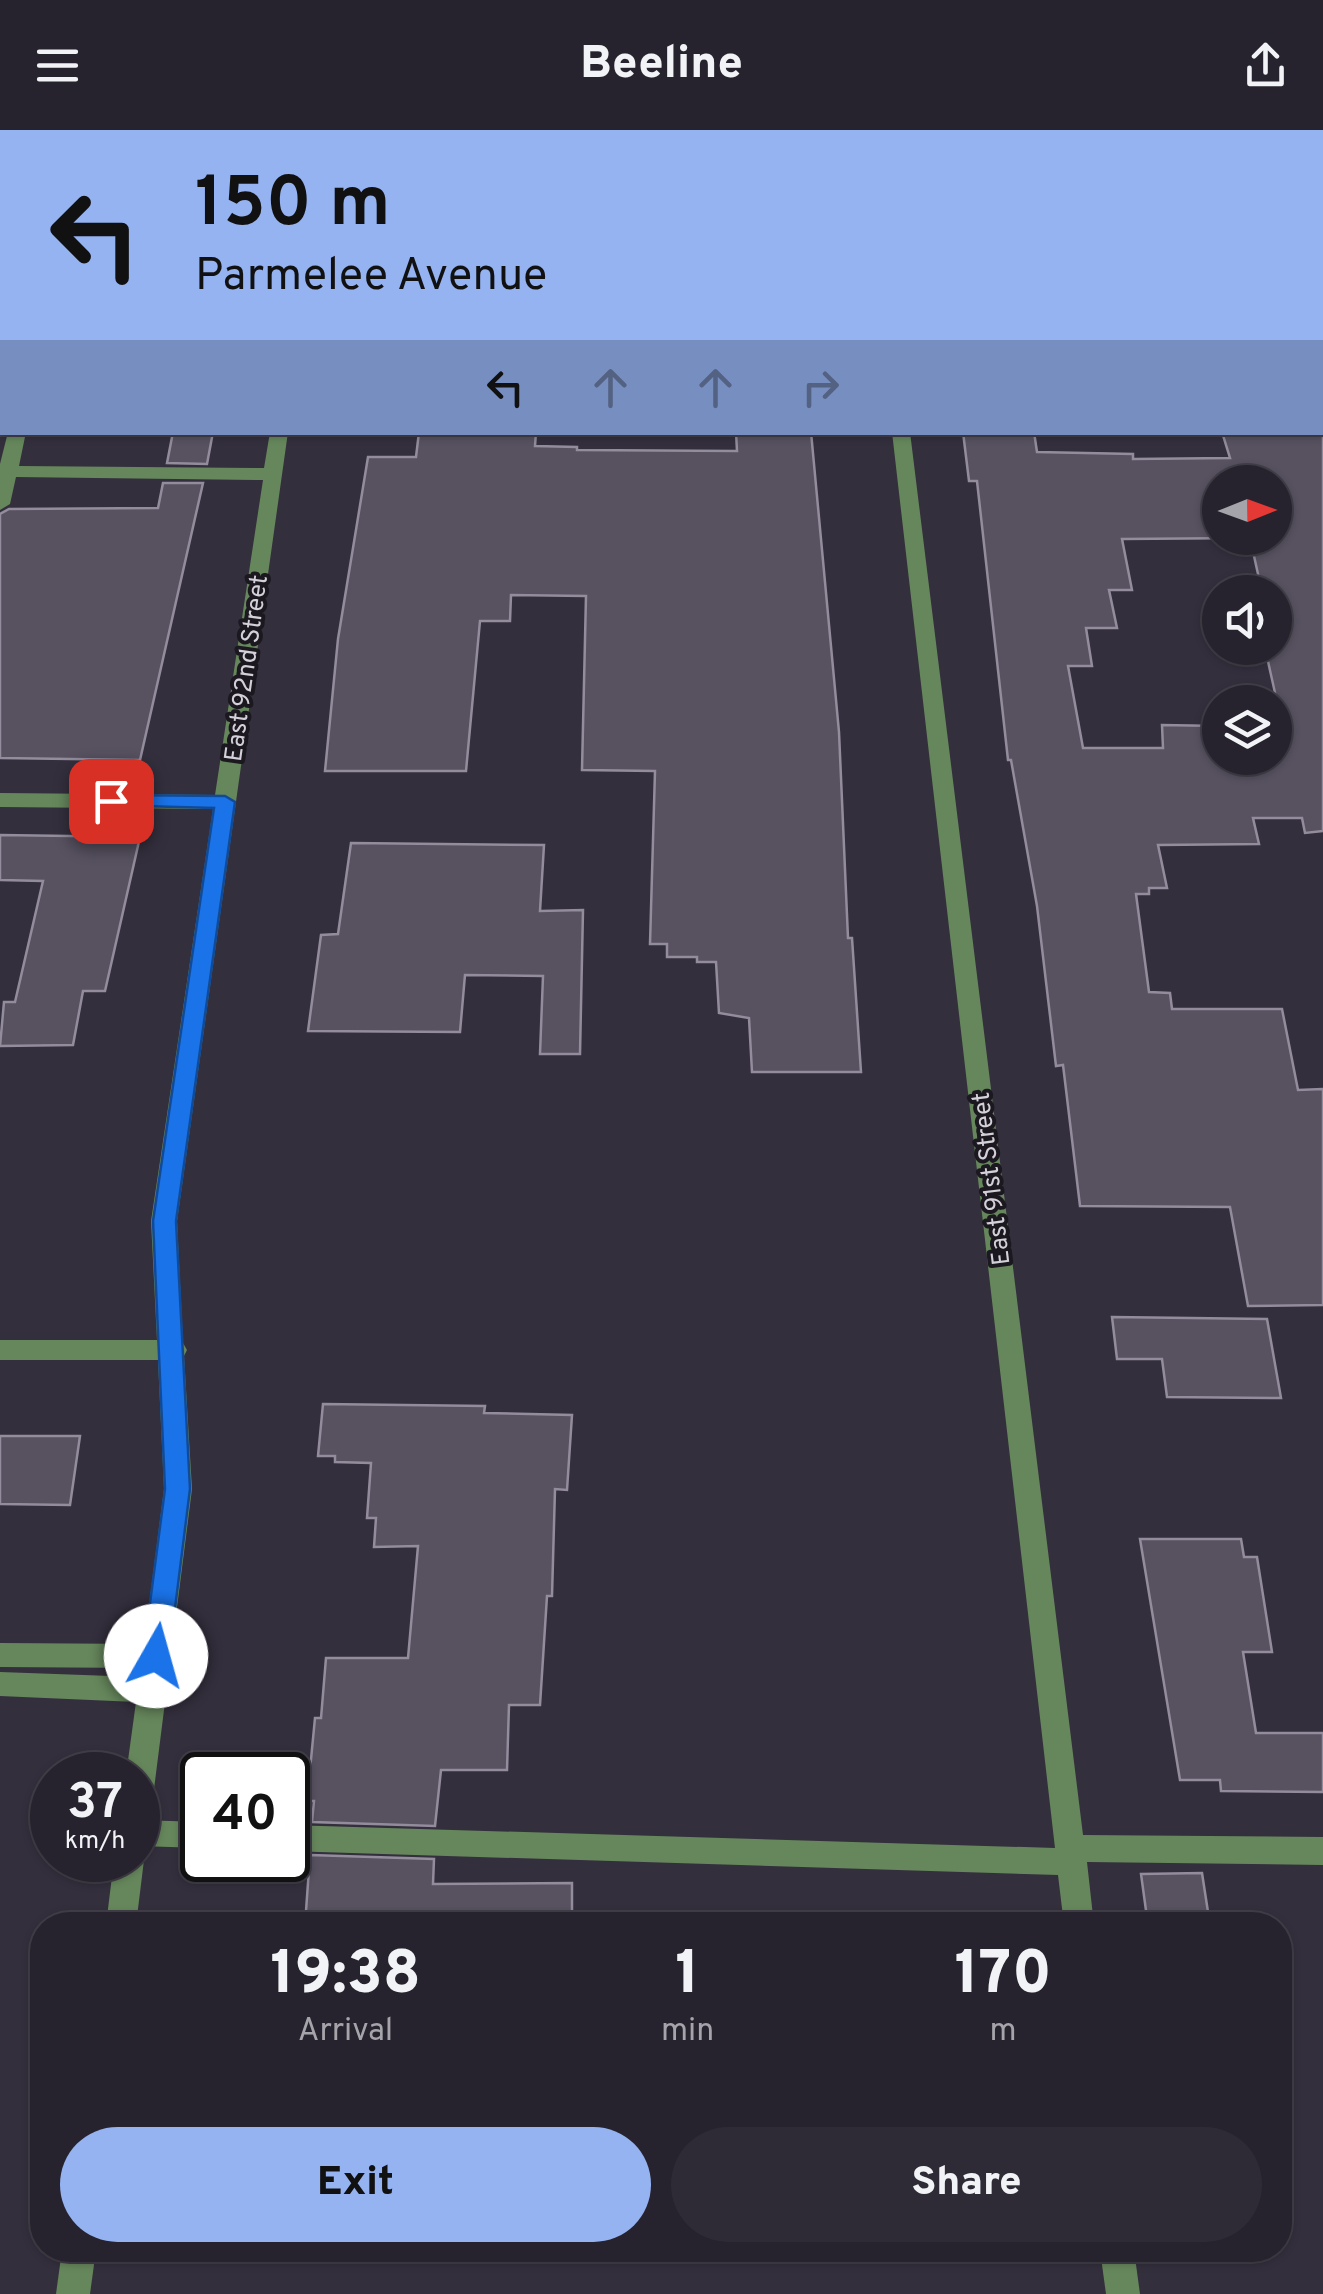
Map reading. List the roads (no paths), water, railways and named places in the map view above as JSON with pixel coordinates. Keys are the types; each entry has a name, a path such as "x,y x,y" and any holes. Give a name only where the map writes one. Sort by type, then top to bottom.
{"street":[{"path":"0,504 4,471 16,435"},
{"name":"East 92nd Street","path":"144,1752 178,1489 174,1350 164,1221 279,435"},
{"name":"East 91st Street","path":"901,435 1078,1912"},
{"path":"4,471 273,474"},
{"path":"0,800 225,802"},
{"path":"0,1350 174,1350"},
{"path":"0,1655 156,1656"},
{"path":"0,1684 152,1690"},
{"path":"310,1838 1071,1855 1323,1851"},
{"path":"123,1912 126,1882"},
{"path":"73,2294 77,2262"},
{"path":"1118,2262 1122,2294"}]}
